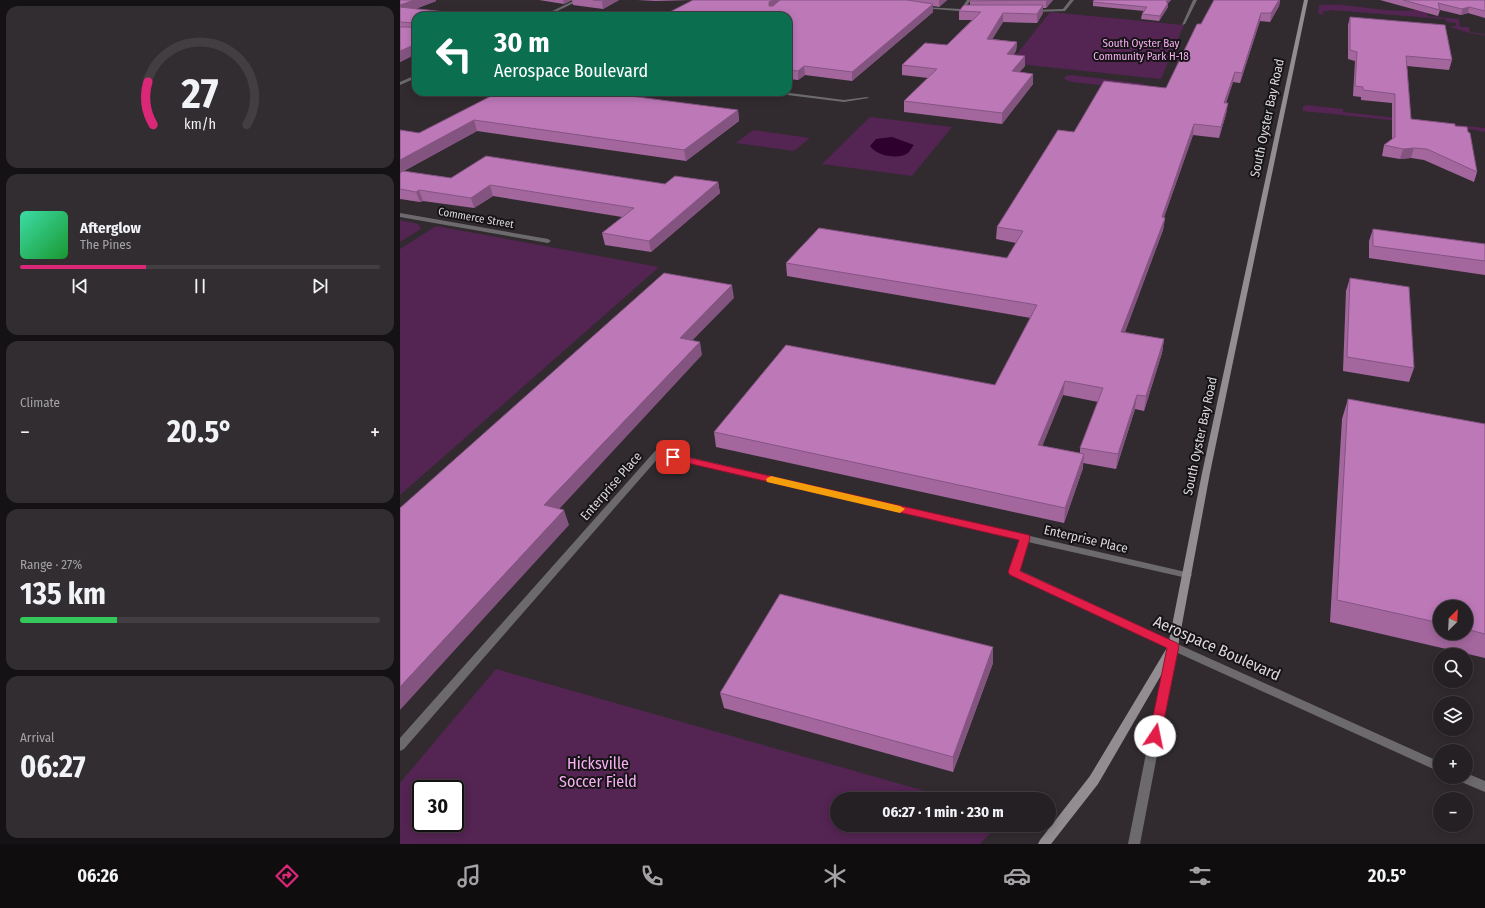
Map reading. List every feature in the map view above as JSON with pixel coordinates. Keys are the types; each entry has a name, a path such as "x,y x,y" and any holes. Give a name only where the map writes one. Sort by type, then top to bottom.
{"main road":[{"name":"South Oyster Bay Road","path":"1044,844 1094,780 1173,646 1209,458 1306,0"}],"street":[{"path":"552,12 578,0"},
{"path":"962,10 969,0"},
{"path":"1028,11 1064,10 1072,0"},
{"path":"1183,24 1195,0"},
{"path":"917,8 977,11"},
{"path":"400,84 412,78"},
{"path":"792,95 844,101 867,98"},
{"name":"Commerce Street","path":"400,215 548,241"},
{"name":"Enterprise Place","path":"400,746 658,453 1187,575"},
{"name":"Aerospace Boulevard","path":"1025,538 1014,572 1173,646 1433,763"},
{"path":"1134,844 1173,646"},
{"path":"1473,782 1485,787"}],"green space":[{"path":"1332,4 1402,11 1427,7 1428,16 1459,19 1460,27 1469,27 1470,32 1485,35 1467,32 1449,26 1456,26 1456,23 1447,22 1445,19 1330,10 1323,11 1323,15 1318,14 1319,5"},
{"name":"South Oyster Bay Community Park H-18","path":"1050,12 1184,25 1161,79 1010,63"},
{"path":"1071,75 1138,83 1144,84 1145,87 1135,89 1072,82 1064,79 1066,76"},
{"path":"1306,105 1343,109 1343,112 1485,128 1485,132 1457,127 1303,111 1303,107"},
{"path":"870,117 952,127 912,176 822,164"},
{"path":"753,130 810,138 794,151 736,143"},
{"path":"400,220 418,224 421,229 400,242"},
{"path":"436,226 659,267 400,495 400,249"},
{"name":"Hicksville Soccer Field","path":"496,669 928,792 830,792 830,832 991,832 980,844 400,844 400,783"}],"shaded area":[{"path":"892,137 914,145 908,153 899,156 888,156 882,154 870,146 876,139"}],"building":[{"path":"400,0 414,0 400,5"},
{"path":"693,0 772,0 769,2 769,6 773,6 780,0 907,0 933,4 852,72 804,66 798,71 792,70 792,12 670,12"},
{"path":"970,0 1046,0 970,1"},
{"path":"1094,0 1168,0 1166,2 1168,3 1160,16 1142,14 1147,7 1093,2"},
{"path":"1214,0 1279,0 1271,13 1261,13 1242,73 1235,72 1224,103 1228,103 1221,127 1194,124 1162,217 1165,218 1121,332 1164,339 1146,396 1137,395 1118,454 1080,448 1103,388 1065,381 1038,445 1084,454 1065,508 714,432 786,345 995,385 1037,305 786,263 819,228 1007,258 1023,231 997,227 1058,130 1074,132 1104,81 1166,88 1197,24 1201,24"},
{"path":"1403,0 1485,0 1485,11 1469,7 1462,9 1438,3 1440,10"},
{"path":"964,5 1043,5 1037,14 1003,13 987,39 1017,42 1007,54 1025,56 1012,71 1033,74 1002,113 904,101 937,69 902,65 925,43 947,45 981,12 959,11"},
{"path":"400,7 446,12 412,12 412,23 400,22"},
{"path":"1350,17 1445,25 1452,60 1406,56 1411,119 1455,124 1455,126 1467,127 1468,132 1470,133 1477,172 1427,149 1403,149 1384,145 1395,137 1395,94 1363,90 1363,87 1355,86 1357,52 1350,50"},
{"path":"400,27 412,27 412,46 400,51"},
{"path":"491,96 630,96 738,110 684,150 474,120 400,160 400,130 419,133"},
{"path":"486,156 665,184 675,176 718,182 649,241 602,233 634,208 490,185 471,198 419,190 416,192 400,189 400,173 403,171 451,178"},
{"path":"1373,229 1485,244 1485,261 1373,246"},
{"path":"664,273 732,285 680,338 700,342 544,505 564,510 400,687 400,508"},
{"path":"1350,278 1409,287 1414,368 1347,357"},
{"path":"1348,399 1485,424 1485,634 1473,631 1473,600 1433,600 1433,621 1337,600"},
{"path":"780,594 993,647 953,757 720,693"}],"slow traffic":[{"path":"771,479 900,509"}],"route":[{"path":"673,457 1025,538 1014,572 1173,646 1155,736"}]}
